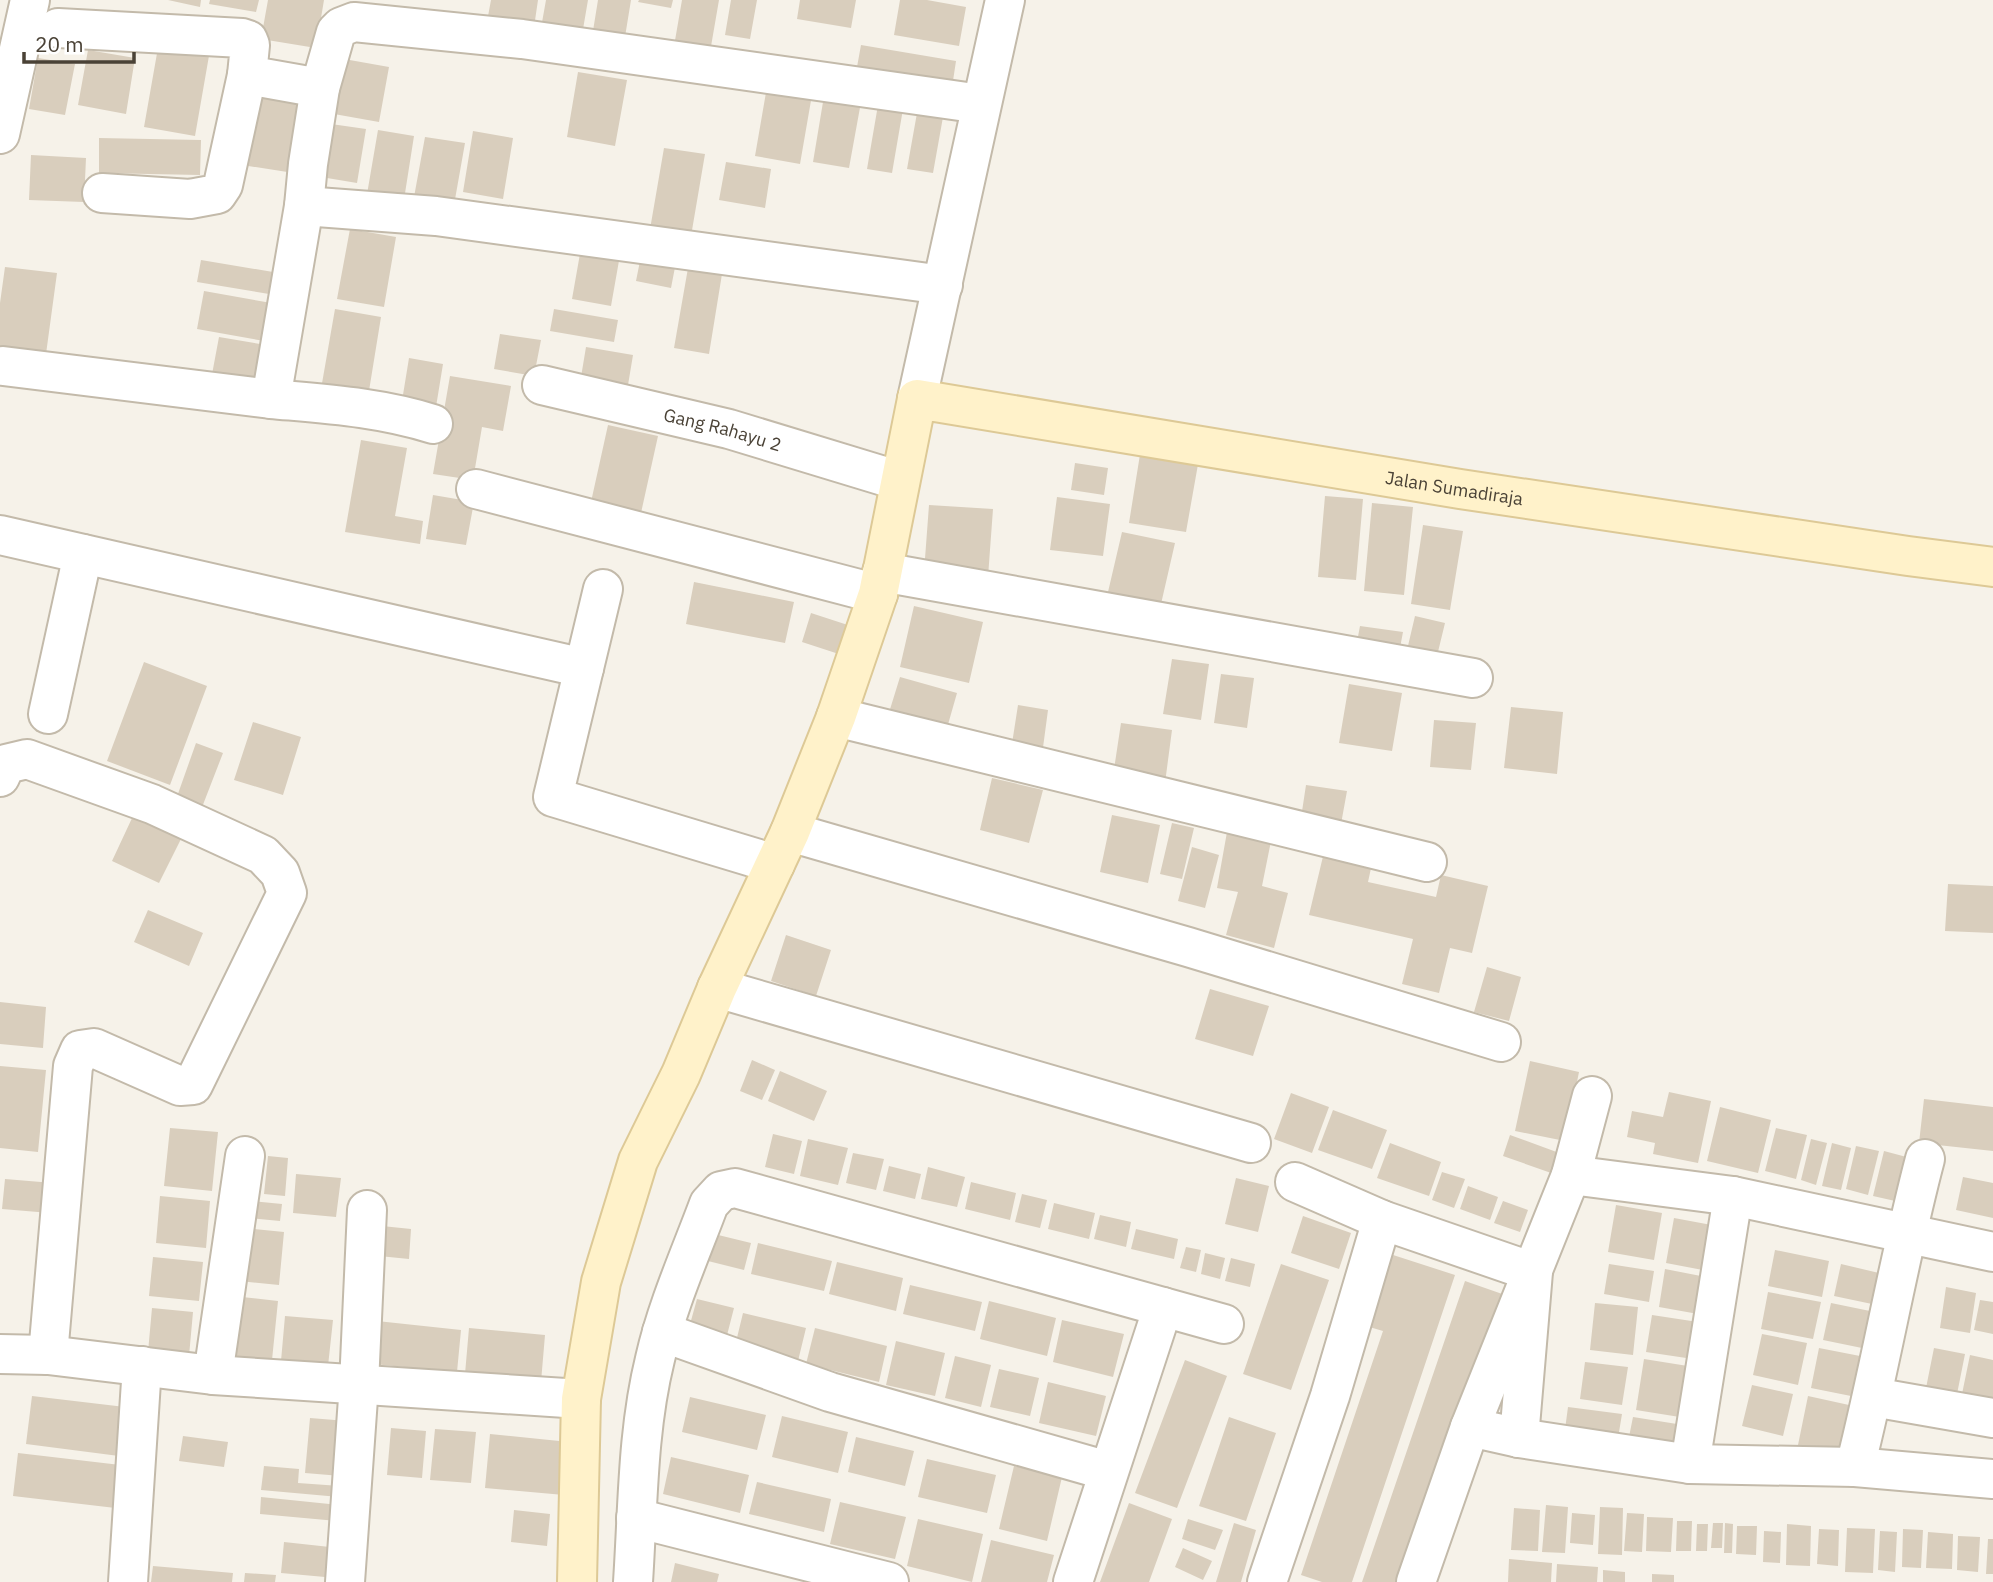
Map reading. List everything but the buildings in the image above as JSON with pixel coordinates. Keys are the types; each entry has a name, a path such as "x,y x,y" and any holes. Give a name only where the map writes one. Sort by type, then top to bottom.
{"street":[{"path":"0,134 30,0"},
{"path":"577,1582 580,1399 601,1282 638,1161 783,848 836,717 880,583 917,399 1005,0"},
{"path":"271,399 304,206 320,88 336,32 341,27 354,22 522,39 981,104"},
{"path":"58,28 242,38 248,40 250,45 247,75 223,185 216,194 190,199 102,192"},
{"path":"247,75 320,88"},
{"path":"304,206 436,216 943,285"},
{"path":"4,366 271,399 373,408 433,424"},
{"name":"Gang Rahayu 2","path":"542,385 729,429 900,481"},
{"name":"Jalan Sumadiraja","path":"917,399 1446,487 1908,556 1993,566"},
{"path":"475,489 880,583 1473,678"},
{"path":"0,535 584,668"},
{"path":"48,714 83,554"},
{"path":"603,589 553,797 783,848 1188,947 1501,1042"},
{"path":"836,717 1427,862"},
{"path":"0,777 6,764 27,759 152,804 263,855 280,873 287,892 192,1085 180,1086 94,1048 80,1050 73,1066 48,1354"},
{"path":"717,988 1251,1143"},
{"path":"1416,1582 1470,1427 1571,1175 1592,1096"},
{"path":"213,1375 245,1156"},
{"path":"1855,1467 1873,1397 1906,1232 1925,1159"},
{"path":"1571,1175 1733,1196 1993,1252"},
{"path":"1295,1182 1382,1220 1533,1272"},
{"path":"633,1582 644,1416 662,1332 709,1204 721,1191 735,1188 1224,1324"},
{"path":"1690,1464 1733,1196"},
{"path":"345,1582 359,1384 367,1210"},
{"path":"1267,1582 1330,1396 1382,1220"},
{"path":"1518,1438 1533,1272"},
{"path":"1073,1582 1163,1307"},
{"path":"662,1332 830,1392 1108,1471"},
{"path":"0,1354 48,1354 213,1375 580,1399"},
{"path":"128,1582 142,1366"},
{"path":"1873,1397 1993,1418"},
{"path":"1470,1427 1518,1438 1690,1464 1855,1467 1993,1479"},
{"path":"636,1518 889,1582"}]}
